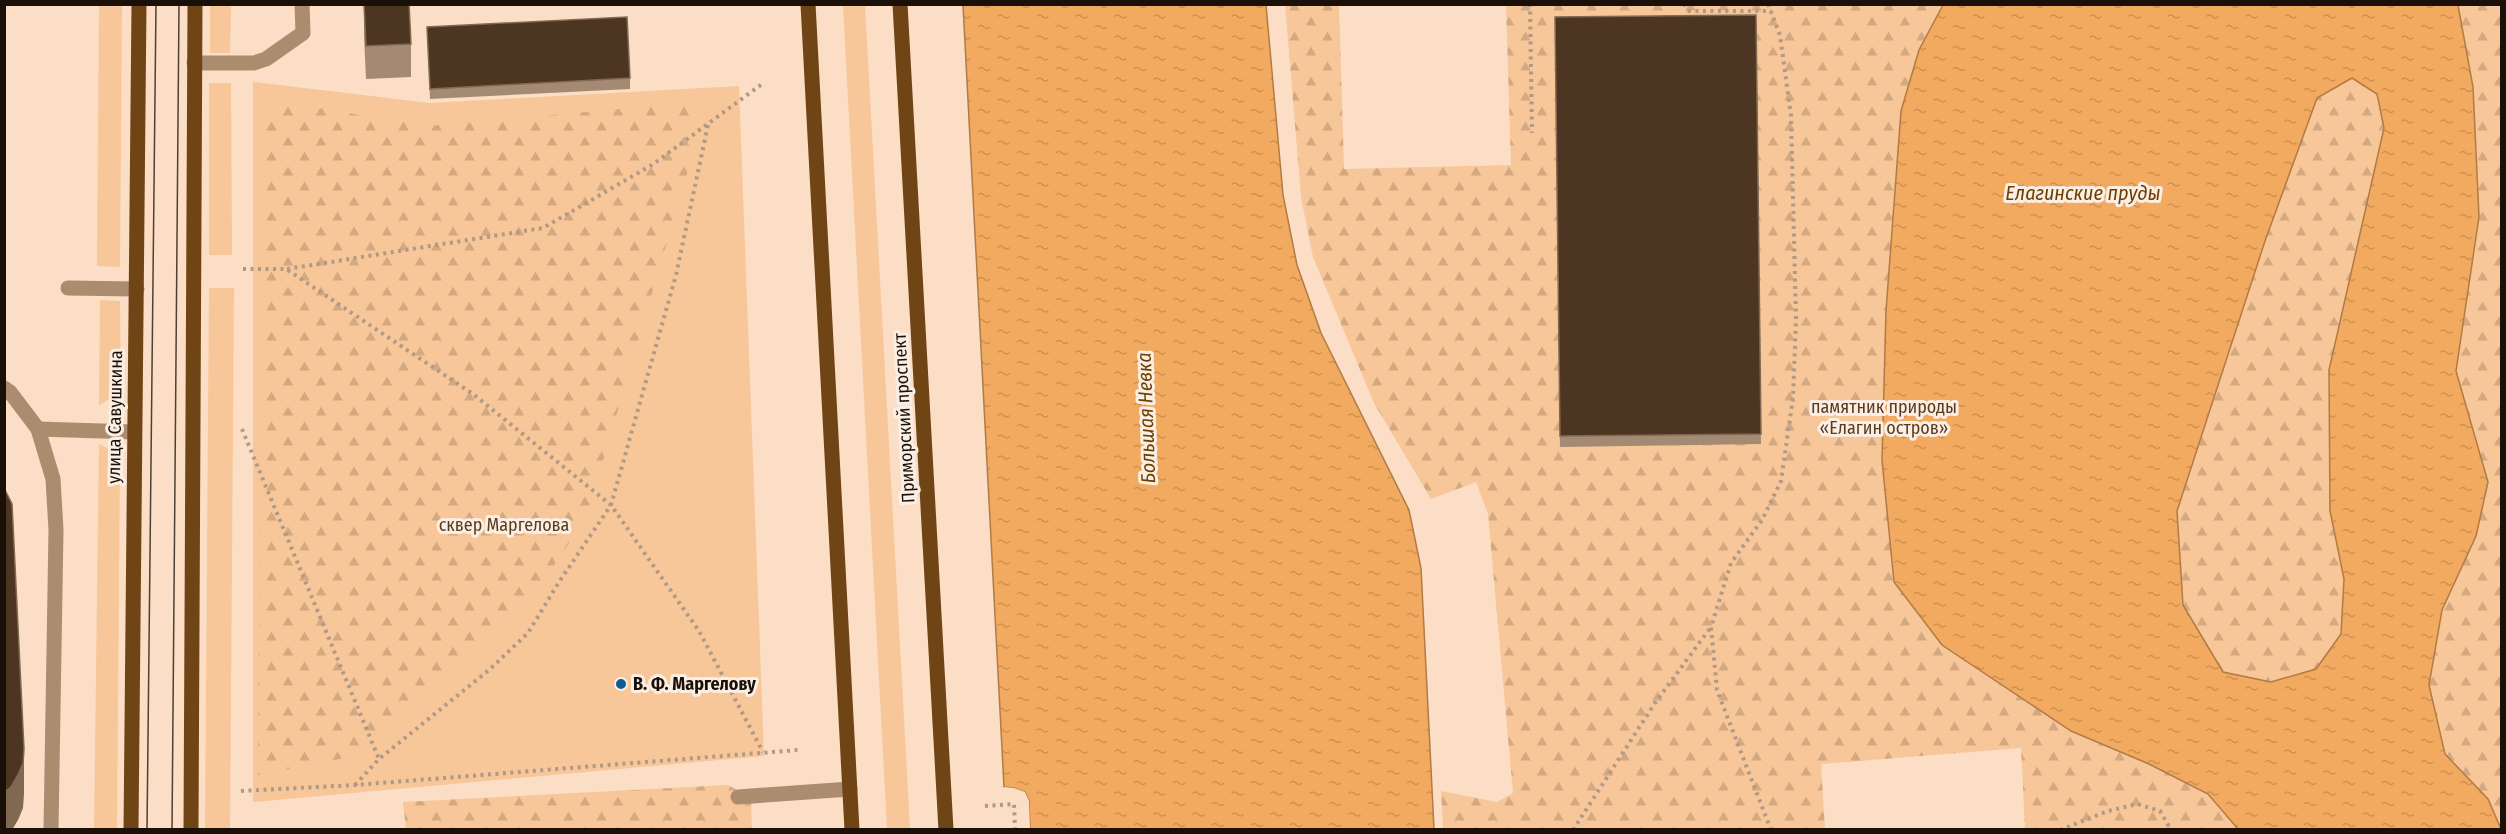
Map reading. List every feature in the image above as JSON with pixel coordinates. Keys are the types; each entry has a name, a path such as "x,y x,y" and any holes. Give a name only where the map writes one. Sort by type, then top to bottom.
{"main road":[{"name":"улица Савушкина","path":"132,830 139,4"},
{"path":"191,830 195,4"},
{"path":"808,4 852,830"},
{"name":"Приморский проспект","path":"900,4 946,830"}],"lane":[{"path":"194,63 241,64 266,59 303,33 302,4"},
{"path":"68,288 136,289"},
{"path":"4,388 10,392 38,429 53,479 56,530 51,830"},
{"path":"38,429 134,432"},
{"path":"738,797 850,789"}],"path":[{"path":"1530,4 1532,133"},
{"path":"1684,4 1689,11 1771,11"},
{"path":"1574,830 1655,703 1711,627 1731,563 1762,520 1781,481 1793,398 1796,320 1791,116 1780,35 1768,4"},
{"path":"243,269 286,269 543,228 652,165 762,84"},
{"path":"355,785 378,759 489,670 528,633 611,505 676,275 708,125"},
{"path":"286,269 474,394 611,505 699,631 763,752"},
{"path":"242,429 378,759"},
{"path":"1711,627 1717,690 1771,830"},
{"path":"241,791 355,785 798,750"},
{"path":"985,806 1014,804 1015,830"},
{"path":"2060,830 2137,804 2160,811 2171,830"}],"green space":[{"path":"99,5 122,5 120,267 97,266"},
{"path":"210,5 231,5 230,53 210,53"},
{"path":"843,5 865,5 910,829 887,829"},
{"name":"памятник природы «Елагин остров»","path":"1285,5 1339,5 1344,169 1511,165 1506,5 1943,5 1919,50 1901,111 1886,311 1894,582 1942,645 2071,731 2149,764 2208,795 2238,829 2025,829 2021,748 1821,764 1825,829 1443,829 1441,791 1497,802 1513,793 1488,514 1476,482 1431,499 1374,403 1313,257 1301,197"},
{"path":"2458,5 2501,5 2501,829 2488,799 2445,755 2429,685 2442,610 2476,536 2488,482 2456,371 2479,217 2473,87"},
{"path":"2352,78 2377,94 2384,128 2329,370 2330,511 2344,579 2341,634 2316,669 2271,682 2223,672 2183,605 2177,511 2265,241 2317,98"},
{"name":"сквер Маргелова","path":"253,82 430,103 739,86 764,756 253,802"},
{"path":"209,83 231,83 232,255 209,255"},
{"name":"сквер Маргелова","path":"274,101 428,126 699,102 691,160 587,516 520,616 355,756 258,775 262,116"},
{"path":"209,288 234,288 230,830 205,829"},
{"path":"100,300 120,301 121,392 99,405"},
{"path":"99,444 120,455 117,830 94,829"},
{"path":"728,785 751,798 752,829 406,829 403,802"}],"water":[{"name":"Большая Невка","path":"963,5 1266,5 1283,195 1297,265 1321,333 1409,510 1421,568 1434,829 1030,829 1029,801 1025,792 1004,787"},
{"name":"Елагинские пруды","path":"1943,5 2458,5 2473,87 2479,217 2456,371 2488,482 2476,536 2442,610 2429,685 2445,754 2488,799 2501,829 2238,829 2208,794 2149,764 2071,731 1942,645 1894,582 1882,460 1886,311 1901,111 1919,50","holes":["2352,78 2377,94 2384,128 2329,370 2330,511 2344,579 2341,634 2316,669 2271,682 2223,672 2183,605 2177,511 2265,241 2317,98"]}],"pier":[{"path":"1004,787 1025,792 1029,801 1030,829 1027,830 1026,802 1023,794 1004,790"}],"building":[{"path":"364,4 409,4 411,44 366,46"},
{"path":"1756,15 1761,434 1560,436 1555,17"},
{"path":"627,17 630,78 430,89 427,27"},
{"path":"4,488 12,504 24,749 23,763 18,775 11,787 4,792"}],"tram line":[{"path":"147,830 156,4"},
{"path":"172,830 179,4"}],"place":[{"name":"В. Ф. Маргелову","path":"621,684"}]}
